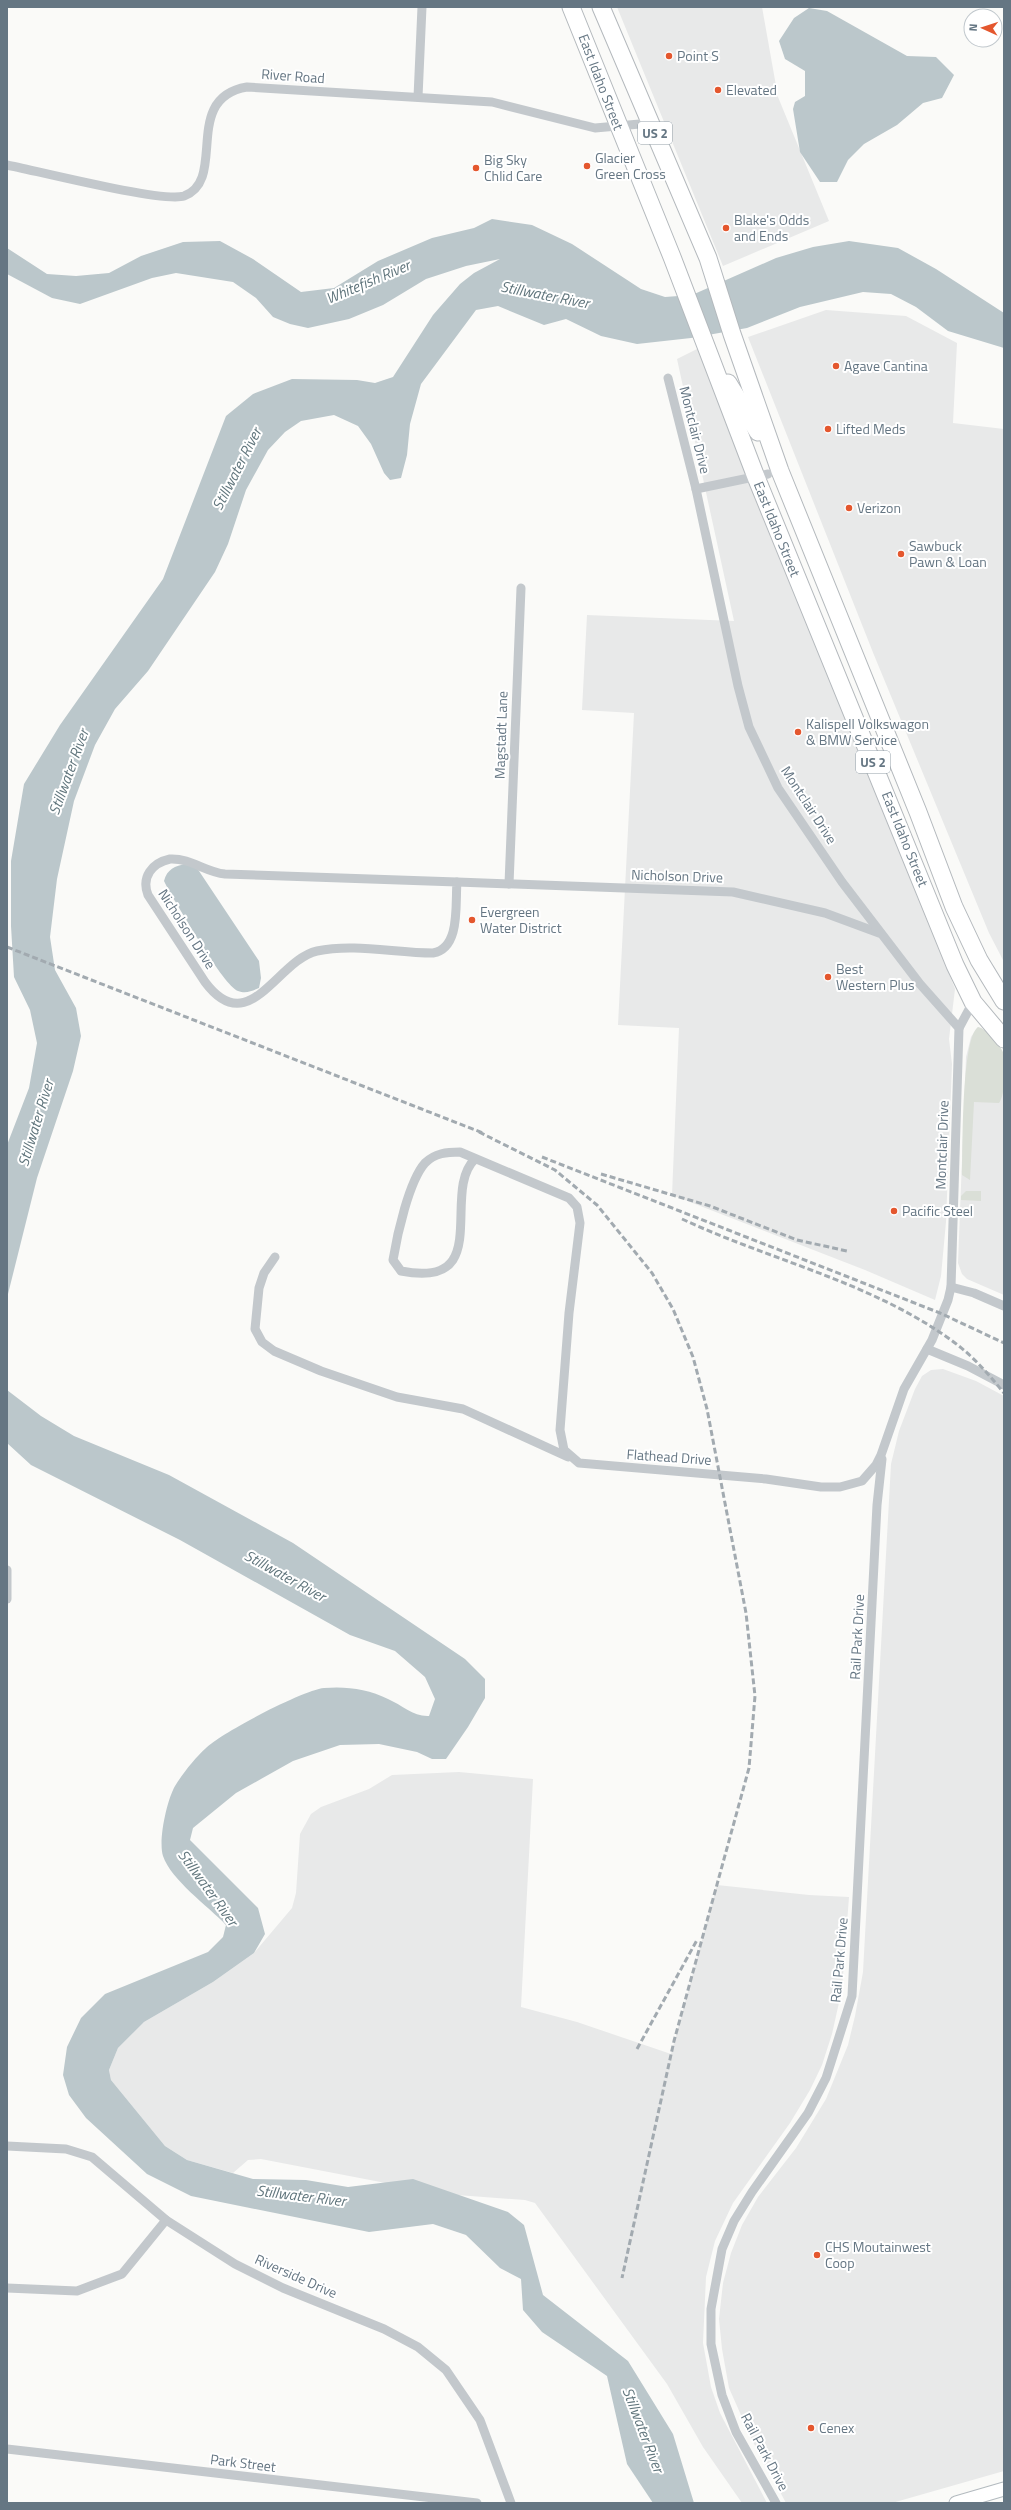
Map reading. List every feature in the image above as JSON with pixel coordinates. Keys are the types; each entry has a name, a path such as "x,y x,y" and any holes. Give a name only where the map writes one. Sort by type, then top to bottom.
{"highway":[{"name":"East Idaho Street","path":"571,7 672,257 713,364 768,474 868,688 954,907 979,960 1004,1001"},
{"name":"East Idaho Street","path":"601,7 708,258 732,334 768,474 784,544 955,965 973,1002 1004,1039"},
{"path":"713,364 731,386 760,435 770,463 768,474"},
{"path":"784,544 806,568 852,668 868,688"}],"main road":[{"path":"956,2503 1004,2489"}],"street":[{"path":"418,97 422,7"},
{"name":"River Road","path":"7,164 158,196 176,197 192,191 197,185 203,168 212,112 222,98 233,91 256,87 492,102 595,128 650,123"},
{"name":"Montclair Drive","path":"668,378 696,490 738,686 750,727 778,788 842,882 888,940 920,984 959,1028"},
{"name":"Montclair Drive","path":"696,490 768,474"},
{"name":"Magstadt Lane","path":"509,884 521,588"},
{"name":"Nicholson Drive","path":"457,882 451,939 444,949 426,953 343,949 317,951 296,962 260,995 241,1003 223,999 209,988 151,901 145,886 147,876 154,866 162,861 175,859 190,861 211,871 225,874 457,882 733,892 825,913 875,930 888,940"},
{"name":"Montclair Drive","path":"951,1287 959,1028 973,1002"},
{"path":"475,1159 464,1176 462,1229 457,1251 448,1264 434,1273 415,1274 401,1271 393,1260 396,1244 416,1178 426,1162 442,1152 460,1152 569,1198 577,1207 580,1223 569,1313 560,1430 564,1450 579,1463"},
{"path":"275,1257 262,1278 256,1310 255,1329 262,1342 274,1351 321,1371 397,1397 463,1409 559,1452 579,1463"},
{"path":"951,1287 974,1293 1004,1306"},
{"name":"Flathead Drive","path":"579,1463 682,1473 730,1475 821,1487 840,1488 862,1481 876,1465 904,1389 927,1349 948,1300 951,1287"},
{"path":"927,1349 968,1366 1004,1385"},
{"name":"Rail Park Drive","path":"776,2503 736,2432 722,2395 711,2344 711,2309 722,2249 734,2222 752,2192 808,2113 823,2084 842,2032 852,1996 876,1505 878,1474 885,1444"},
{"path":"7,1570 7,1599"},
{"name":"Riverside Drive","path":"7,2146 66,2149 92,2157 166,2220 211,2250 259,2277 408,2340 428,2354 446,2370 480,2420 511,2503"},
{"path":"7,2288 77,2291 122,2274 166,2220"},
{"name":"Park Street","path":"7,2448 477,2503"}],"shaded area":[{"path":"617,7 762,7 778,97 829,221 723,266"},
{"path":"826,310 906,316 957,343 953,423 1004,429 1004,962 989,933 874,655 748,337"},
{"path":"699,348 887,814 955,989 949,1039 952,1064 946,1222 941,1276 935,1300 865,1270 672,1195 679,1028 618,1025 634,713 582,710 587,615 734,621 677,359"},
{"path":"978,1027 985,1031 1004,1054 1004,1295 967,1279 962,1274 958,1263 966,1057 971,1037"},
{"path":"978,1027 989,1034 997,1042 1004,1054 1005,1072 1003,1094 999,1103 974,1102 970,1180 962,1175 964,1096 968,1052 972,1036"},
{"path":"966,1191 981,1191 981,1201 961,1200 961,1196"},
{"path":"943,1369 976,1381 1004,1396 1004,2471 892,2503 786,2503 752,2440 729,2388 722,2349 719,2319 723,2283 731,2253 742,2225 758,2197 796,2148 826,2099 848,2045 855,2016 863,1972 891,1464 899,1431 915,1389 922,1376 931,1370"},
{"path":"459,1772 533,1779 521,2007 577,2022 671,2054 717,1885 809,1895 849,1897 842,1989 832,2034 822,2065 810,2090 790,2123 733,2203 715,2241 706,2277 703,2343 711,2387 720,2413 767,2503 742,2503 703,2447 667,2384 535,2203 525,2200 457,2195 261,2159 248,2160 233,2173 187,2160 165,2146 111,2080 109,2070 118,2048 144,2022 213,1982 254,1953 292,1908 296,1893 300,1834 311,1814 321,1807 369,1789 392,1775"}],"water":[{"path":"809,8 827,11 907,56 936,57 954,75 942,98 923,103 897,125 864,144 848,160 837,182 820,182 800,152 793,109 795,102 805,96 805,71 785,59 779,41 794,18"},
{"path":"492,219 532,225 572,244 641,289 665,297 692,295 776,258 813,247 849,241 898,248 936,269 1004,313 1004,348 948,331 916,307 891,294 863,292 800,307 747,328 691,338 637,344 601,336 566,319 544,325 498,306 476,310 421,384 410,424 407,455 401,478 390,480 384,473 371,444 358,426 334,415 301,421 285,432 268,450 246,490 228,544 215,572 148,671 115,709 95,745 74,801 57,879 50,937 55,970 76,1008 81,1036 73,1071 37,1178 7,1298 7,1145 29,1088 37,1043 30,1010 14,977 11,926 11,861 24,784 60,725 163,579 226,416 253,394 292,379 357,380 375,383 393,377 433,315 460,284 474,273 500,259 466,266 426,279 383,305 349,319 308,328 290,324 273,317 256,298 233,282 176,273 152,278 80,304 52,298 7,274 7,248 47,274 76,276 109,273 141,256 183,242 220,241 253,259 301,292 334,288 378,261 432,238 474,228"},
{"path":"186,864 197,868 259,961 261,978 259,988 244,992 238,991 231,986 192,930 170,893 164,881 165,877 169,871 175,867"},
{"name":"Stillwater River","path":"7,1390 41,1416 74,1436 169,1475 293,1543 465,1659 485,1679 485,1698 468,1727 446,1759 432,1759 417,1752 379,1744 340,1745 293,1761 236,1793 193,1828 190,1840 258,1908 265,1934 254,1953 213,1982 144,2022 118,2048 109,2070 111,2080 165,2146 187,2160 253,2179 306,2180 348,2187 413,2179 508,2212 524,2225 543,2295 628,2361 673,2434 694,2503 653,2503 627,2464 607,2376 542,2332 523,2310 521,2279 500,2268 466,2235 433,2224 369,2232 191,2196 147,2174 86,2118 69,2095 63,2075 67,2047 81,2018 105,1994 208,1952 223,1937 226,1925 174,1874 167,1865 162,1849 162,1831 166,1810 172,1792 189,1766 198,1756 215,1741 244,1723 299,1696 324,1688 340,1687 373,1693 393,1701 413,1713 424,1716 429,1716 435,1699 425,1677 395,1651 350,1635 180,1540 31,1465 7,1443"}],"railway":[{"path":"7,947 483,1133"},
{"path":"479,1132 555,1170 597,1205 652,1273 673,1309 693,1357 707,1409 746,1613 755,1696 749,1768 674,2041 622,2278"},
{"path":"542,1157 940,1313 1004,1343"},
{"path":"601,1174 710,1206 797,1240 847,1251"},
{"path":"682,1219 751,1248 857,1288 891,1304 924,1322 962,1348 981,1366 1004,1393"},
{"path":"637,2049 697,1940"}],"place":[{"name":"Point S","path":"669,56"},
{"name":"Elevated","path":"718,90"},
{"name":"Glacier Green Cross","path":"587,166"},
{"name":"Big Sky Chlid Care","path":"476,168"},
{"name":"Blake's Odds and Ends","path":"726,228"},
{"name":"Agave Cantina","path":"836,366"},
{"name":"Lifted Meds","path":"828,429"},
{"name":"Verizon","path":"849,508"},
{"name":"Sawbuck Pawn & Loan","path":"901,554"},
{"name":"Kalispell Volkswagon & BMW Service","path":"798,732"},
{"name":"Evergreen Water District","path":"472,920"},
{"name":"Best Western Plus","path":"828,977"},
{"name":"Pacific Steel","path":"894,1211"},
{"name":"CHS Moutainwest Coop","path":"817,2255"},
{"name":"Cenex","path":"811,2428"}],"water label":[{"name":"Whitefish River","path":"368,282"}]}
